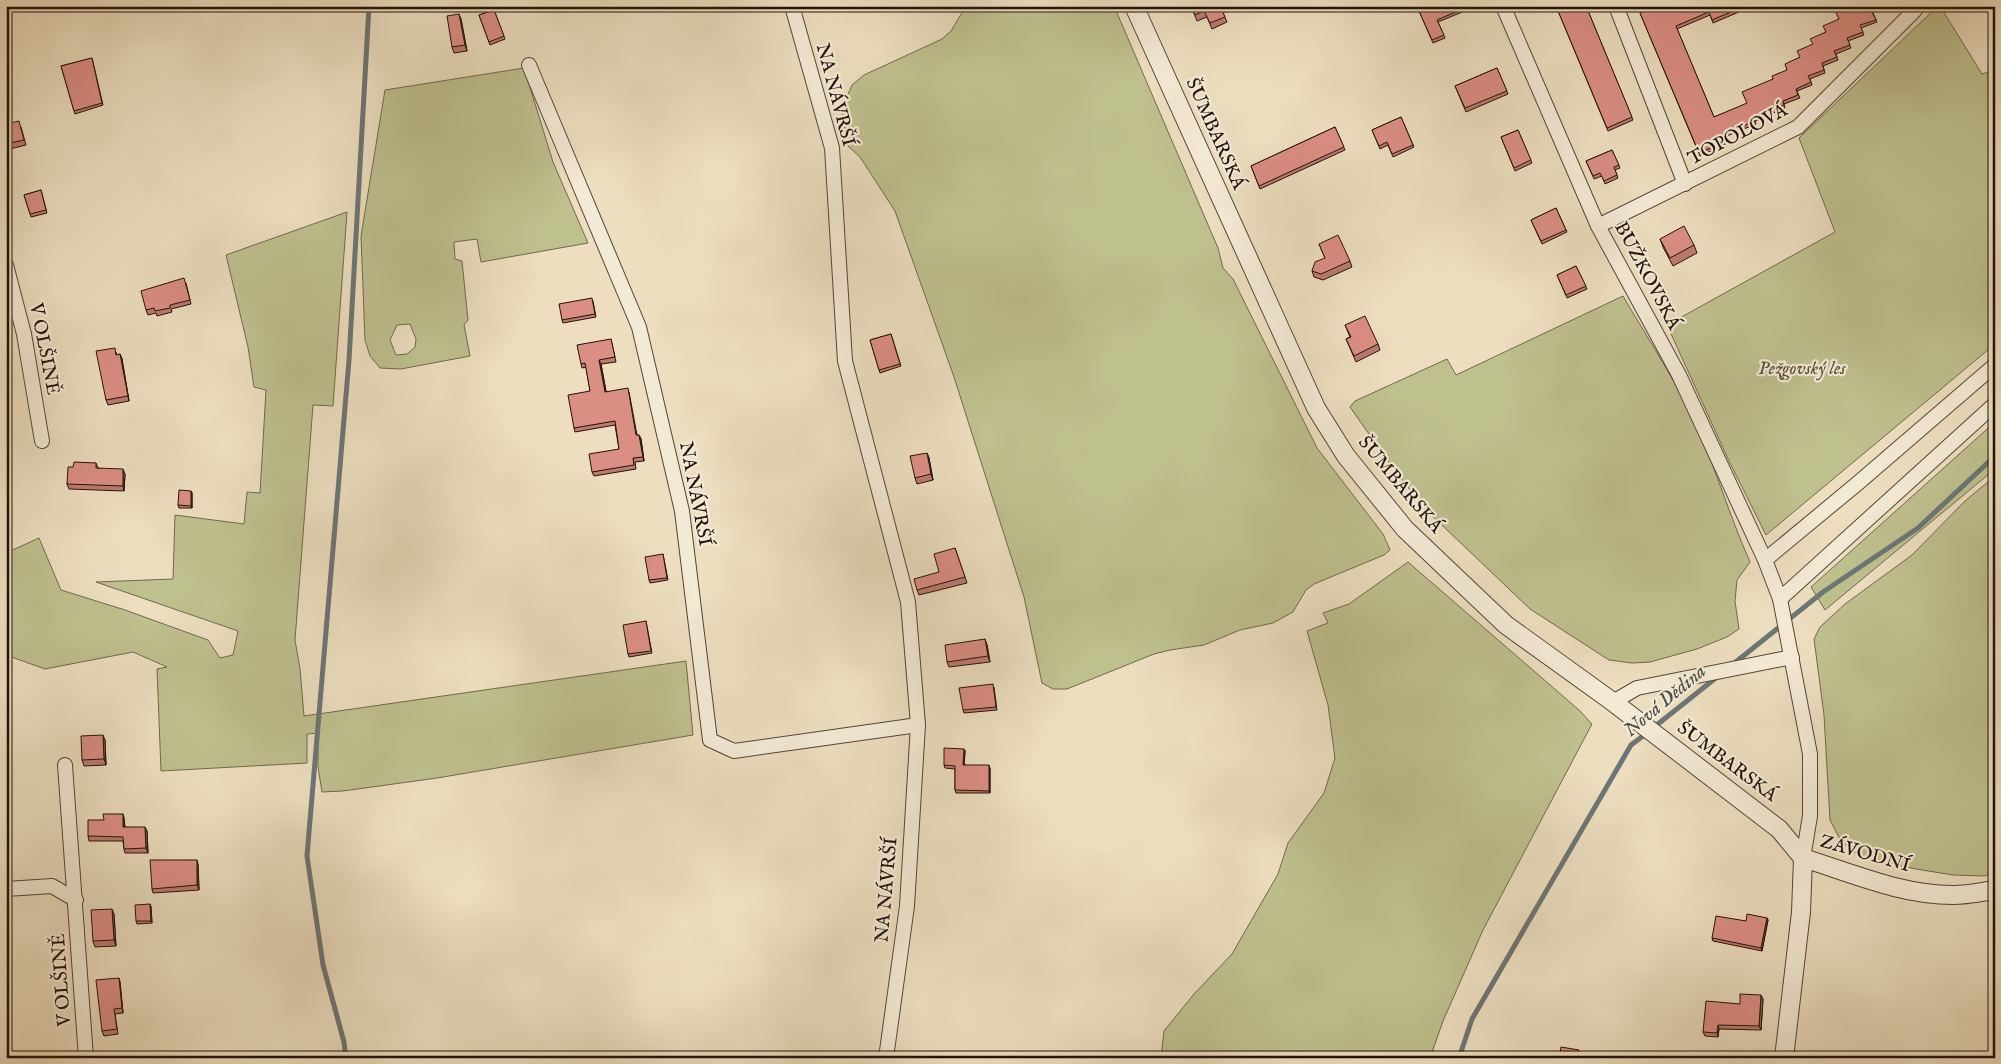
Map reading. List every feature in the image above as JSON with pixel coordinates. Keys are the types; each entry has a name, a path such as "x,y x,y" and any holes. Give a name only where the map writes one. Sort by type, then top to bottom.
{"street":[{"name":"NA NÁVRŠÍ","path":"792,6 832,148 845,361 908,602 918,725 907,906 886,1058"},
{"name":"ŠUMBARSKÁ","path":"1134,6 1316,408 1346,456 1405,529 1506,625 1613,702 1779,829 1803,858"},
{"name":"BUŽKOVSKÁ","path":"1503,6 1598,226 1679,375 1765,560 1780,599 1810,754 1810,816 1803,858"},
{"path":"1616,6 1685,184"},
{"name":"TOPOLOVÁ","path":"1598,226 1798,127 1915,10 1916,6"},
{"name":"NA NÁVRŠÍ","path":"529,65 639,327 682,511 710,740 734,751 918,725"},
{"name":"V OLŠINĚ","path":"6,265 24,334 42,441"},
{"path":"1765,560 1995,365"},
{"path":"1780,599 1995,404"},
{"path":"1613,702 1637,688 1792,657"},
{"name":"V OLŠINĚ","path":"65,765 86,1058"},
{"name":"ZÁVODNÍ","path":"1784,1058 1800,923 1803,858 1878,882 1921,892 1959,895 1995,890"},
{"path":"6,889 52,886 76,900"}],"green space":[{"path":"966,6 1114,6 1218,248 1223,268 1233,279 1317,448 1383,534 1390,550 1384,555 1314,584 1306,590 1293,612 1273,623 1240,630 1204,645 1154,654 1067,689 1053,689 1042,683 1024,597 954,377 895,211 860,157 848,146 842,118 845,101 852,85 864,75 942,39 951,31"},
{"name":"Pežgovský les","path":"1940,6 1982,74 1995,70 1995,344 1766,535 1729,461 1667,325 1835,232 1799,138"},
{"path":"524,68 553,162 588,243 481,262 477,239 454,242 455,259 462,261 468,320 464,325 470,356 401,369 380,368 370,356 365,340 361,236 385,90","holes":["410,324 416,339 415,347 407,354 396,355 390,340 397,325"]},
{"path":"347,212 333,406 313,405 295,640 300,669 304,716 686,661 693,735 437,778 343,791 322,792 318,767 318,733 307,734 307,763 161,771 157,669 167,667 133,652 45,669 6,655 6,553 39,538 61,590 125,610 208,640 220,658 233,655 238,631 96,582 173,579 175,515 244,524 247,492 260,493 266,390 254,387 248,347 226,255"},
{"path":"1623,296 1683,398 1699,431 1750,562 1737,580 1735,601 1739,629 1727,637 1697,649 1650,662 1632,663 1609,660 1530,609 1424,508 1350,407 1355,401 1447,359 1456,375"},
{"path":"1995,422 1995,469 1825,610 1811,587"},
{"path":"1995,476 1995,873 1984,876 1953,875 1873,860 1856,854 1841,841 1830,820 1824,715 1814,639 1820,627 1845,604 1912,555 1965,501"},
{"path":"1408,562 1579,710 1592,724 1483,930 1443,1021 1430,1058 1161,1058 1164,1031 1194,994 1232,954 1278,874 1288,843 1324,793 1335,758 1328,705 1307,631 1328,623 1323,613 1349,604"}],"building":[{"path":"1191,6 1224,6 1221,8 1225,17 1210,23 1204,11 1195,15"},
{"path":"1431,6 1470,6 1437,20 1444,35 1432,40 1419,11"},
{"path":"1556,6 1586,6 1632,117 1607,128"},
{"path":"1656,6 1668,6 1669,8 1673,6 1745,6 1712,20 1709,12 1676,26 1714,117 1747,103 1742,92 1773,79 1772,76 1787,70 1785,64 1800,57 1797,51 1813,44 1810,39 1826,32 1823,26 1839,19 1836,13 1851,6 1881,6 1871,10 1876,20 1860,25 1863,32 1847,38 1850,45 1834,51 1837,57 1822,63 1824,70 1808,76 1811,82 1796,89 1798,95 1783,101 1784,105 1753,118 1755,121 1721,135 1724,142 1699,153 1640,13"},
{"path":"494,10 504,36 489,42 479,15"},
{"path":"459,14 465,45 452,47 447,16"},
{"path":"92,58 102,103 74,111 61,66"},
{"path":"1497,68 1507,91 1465,108 1455,86"},
{"path":"1401,117 1413,145 1392,154 1387,142 1379,146 1372,130"},
{"path":"19,121 24,140 6,144 6,124"},
{"path":"1335,127 1344,147 1259,186 1251,166"},
{"path":"1518,130 1531,160 1514,168 1501,137"},
{"path":"1612,150 1619,165 1614,167 1617,175 1604,181 1600,173 1593,176 1586,161"},
{"path":"41,190 46,210 30,214 24,195"},
{"path":"1556,208 1566,230 1541,241 1531,220"},
{"path":"1684,226 1694,245 1670,258 1660,239"},
{"path":"1338,235 1350,261 1321,274 1312,271 1315,262 1325,258 1319,244"},
{"path":"1576,266 1586,286 1566,295 1557,275"},
{"path":"184,278 190,300 170,305 170,308 155,311 154,308 146,310 141,291"},
{"path":"592,298 595,314 562,320 559,304"},
{"path":"1365,316 1378,344 1354,356 1346,339 1351,337 1345,325"},
{"path":"891,334 900,364 879,370 870,340"},
{"path":"611,339 615,357 599,360 605,392 628,388 636,435 639,435 643,457 633,458 634,465 592,472 589,454 619,449 615,421 574,428 568,395 590,391 585,363 581,364 577,345"},
{"path":"115,348 116,355 120,354 128,396 106,400 96,351"},
{"path":"927,453 931,474 915,478 910,456"},
{"path":"74,462 96,463 96,468 123,469 123,486 67,484 68,467 73,467"},
{"path":"179,490 191,491 191,506 178,505"},
{"path":"955,548 965,577 917,590 914,579 939,572 934,554"},
{"path":"663,554 667,578 649,580 645,557"},
{"path":"646,621 651,651 628,654 623,625"},
{"path":"985,639 988,656 947,662 945,645"},
{"path":"993,684 996,707 963,710 959,688"},
{"path":"103,735 104,759 82,760 81,736"},
{"path":"944,748 964,749 963,765 989,765 989,791 955,790 955,766 944,765"},
{"path":"103,814 123,814 123,827 145,827 146,848 124,849 123,837 88,836 88,820 104,820"},
{"path":"150,860 197,860 197,885 152,889"},
{"path":"150,904 151,921 136,921 135,905"},
{"path":"112,909 114,940 93,941 91,910"},
{"path":"1747,914 1767,918 1761,948 1712,938 1716,916 1746,921"},
{"path":"119,978 122,1008 114,1009 117,1029 102,1031 96,980"},
{"path":"1740,994 1761,995 1759,1026 1718,1025 1717,1033 1703,1032 1706,1001 1740,1004"},
{"path":"1561,1047 1579,1050 1578,1055 1586,1056 1585,1058 1559,1058"}],"waterway":[{"path":"346,1058 344,1042 323,965 307,856 349,360 369,6"},
{"name":"Nová Dědina","path":"1732,665 1823,592 1918,528 1995,456"},
{"name":"Nová Dědina","path":"1653,728 1717,677"},
{"name":"Nová Dědina","path":"1459,1058 1472,1019 1631,745 1647,733"}]}
